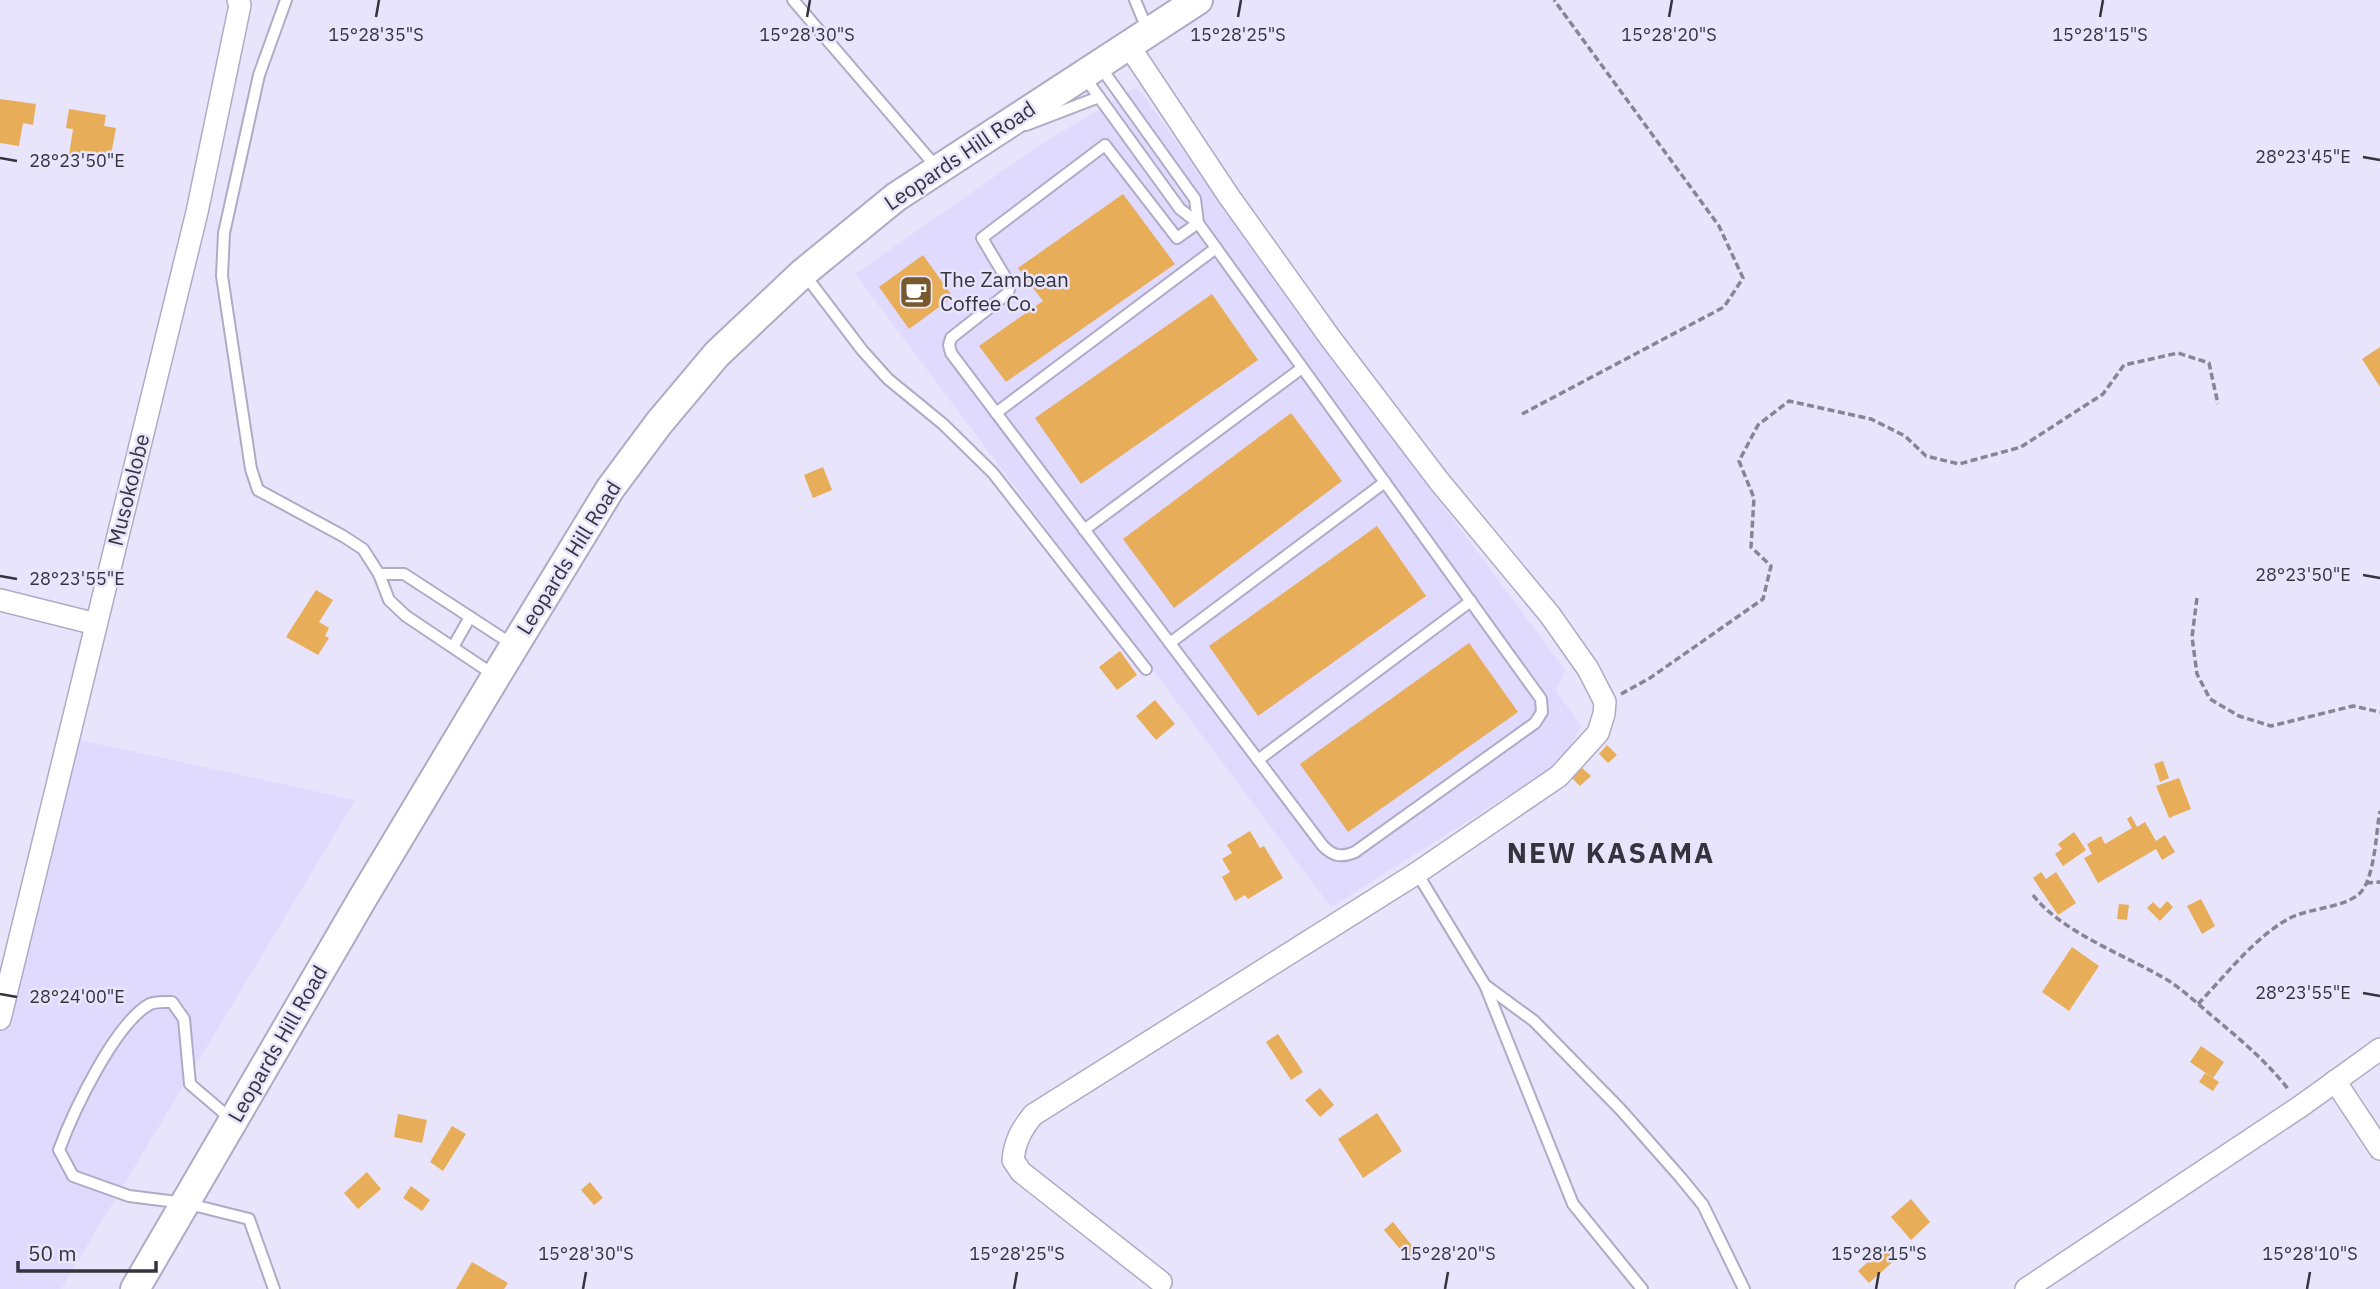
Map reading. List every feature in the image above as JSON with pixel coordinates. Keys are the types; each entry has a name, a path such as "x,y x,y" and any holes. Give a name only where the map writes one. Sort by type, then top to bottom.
{"main road":[{"name":"Leopards Hill Road","path":"135,1289 371,884 514,646 610,489 659,423 717,354 803,273 896,197 968,149 1093,79 1138,38 1198,0"}],"street":[{"name":"Musokolobe","path":"0,1019 197,212 240,5 238,0"},
{"path":"1138,38 1228,195 1331,339 1439,481 1550,615 1588,669 1605,702 1598,733 1559,776 1417,873 1033,1115 1021,1130 1014,1145 1013,1160 1021,1172 1161,1282"},
{"path":"0,600 96,624"},
{"path":"2026,1289 2380,1049"},
{"path":"2335,1081 2380,1149"}],"lane":[{"path":"286,0 259,75 224,233 222,276 251,469 258,490 363,549 379,574 389,600 406,615 496,677"},
{"path":"793,0 938,169"},
{"path":"1135,0 1138,38"},
{"path":"1093,79 1195,199 1198,223"},
{"path":"1093,79 1180,209 1198,223 1541,699 1542,712 1535,723 1355,852 1344,856 1331,854 1323,846 951,353 949,345 951,338 1008,293 1010,288 982,238 1105,145 1177,238 1198,223"},
{"path":"996,412 1216,248"},
{"path":"803,273 862,350 888,379 943,424 993,473 1146,670"},
{"path":"1084,530 1302,368"},
{"path":"1170,643 1385,482"},
{"path":"379,574 404,574 514,646"},
{"path":"1258,760 1471,601"},
{"path":"453,647 470,617"},
{"path":"1417,873 1485,985 1573,1204 1642,1289"},
{"path":"1485,985 1534,1021 1621,1110 1682,1178 1703,1205 1744,1289"},
{"path":"234,1121 190,1084 184,1018 172,1002 152,1003 129,1022 93,1077 71,1118 58,1150 73,1177 129,1196 185,1203 249,1219 274,1289"}],"path":[{"path":"1522,414 1724,307 1743,278 1719,226 1554,0"},
{"path":"1605,702 1650,678 1763,599 1771,566 1751,547 1754,498 1739,461 1758,425 1789,401 1871,419 1905,436 1926,456 1959,464 2021,447 2102,394 2124,365 2178,353 2209,363 2218,404"},
{"path":"2197,598 2193,649 2197,674 2210,699 2239,716 2271,726 2353,706 2380,712"},
{"path":"2198,1004 2274,928 2291,918 2360,894 2366,884 2380,811"},
{"path":"2366,884 2380,882"},
{"path":"2033,895 2044,908 2062,921 2171,982 2269,1064 2301,1105"}],"shaded area":[{"path":"1137,87 1308,324 1565,670 1556,691 1581,726 1563,761 1331,907 855,274 1040,145"},
{"path":"67,737 355,800 61,1289 0,1289 0,1032"}],"building":[{"path":"0,99 36,104 33,125 23,123 19,146 0,143"},
{"path":"69,109 106,115 104,126 116,128 111,155 85,151 84,157 69,155 73,129 66,128"},
{"path":"1123,194 1175,264 1006,382 979,346 1043,301 1018,268"},
{"name":"The Zambean Coffee Co.","path":"923,255 953,297 909,329 879,287"},
{"path":"1212,294 1258,360 1081,484 1035,418"},
{"path":"2380,347 2380,387 2362,359"},
{"path":"1291,413 1342,481 1174,608 1123,539"},
{"path":"823,467 832,490 813,498 804,475"},
{"path":"1377,526 1426,596 1258,716 1209,646"},
{"path":"316,590 333,600 319,622 329,628 325,636 329,638 318,655 286,637"},
{"path":"1469,643 1518,712 1348,832 1300,764"},
{"path":"1120,651 1137,675 1117,690 1099,667"},
{"path":"1155,700 1175,724 1156,740 1136,716"},
{"path":"1607,745 1617,755 1608,763 1599,754"},
{"path":"2163,761 2169,778 2160,782 2154,764"},
{"path":"1581,767 1591,776 1580,786 1571,777"},
{"path":"2179,778 2191,809 2169,818 2156,786"},
{"path":"2131,816 2137,827 2145,822 2156,841 2165,835 2175,852 2162,860 2156,849 2098,883 2084,858 2092,854 2087,844 2101,836 2105,844 2132,828 2127,819"},
{"path":"1250,831 1260,848 1264,846 1283,878 1248,899 1245,895 1235,901 1222,877 1230,872 1222,859 1232,853 1227,845"},
{"path":"2074,832 2086,850 2063,866 2055,854 2062,849 2058,844"},
{"path":"2041,872 2046,879 2056,872 2076,903 2058,915 2033,878"},
{"path":"2201,899 2215,926 2202,934 2187,906"},
{"path":"2167,901 2173,907 2160,921 2147,908 2153,902 2160,909"},
{"path":"2119,904 2129,905 2127,920 2117,919"},
{"path":"2072,947 2099,966 2069,1011 2042,992"},
{"path":"1278,1034 1303,1072 1291,1080 1266,1042"},
{"path":"2201,1046 2224,1062 2213,1078 2190,1062"},
{"path":"2205,1073 2219,1082 2213,1091 2199,1082"},
{"path":"1320,1088 1334,1105 1320,1117 1305,1100"},
{"path":"1377,1113 1402,1151 1363,1178 1338,1139"},
{"path":"398,1114 427,1120 422,1143 394,1137"},
{"path":"452,1126 466,1134 443,1171 430,1162"},
{"path":"367,1172 381,1189 358,1209 344,1193"},
{"path":"590,1182 603,1198 594,1205 581,1190"},
{"path":"411,1186 430,1200 422,1211 403,1198"},
{"path":"1911,1199 1930,1222 1911,1240 1891,1217"},
{"path":"1393,1222 1418,1253 1409,1260 1384,1230"},
{"path":"1885,1246 1896,1259 1869,1283 1858,1271"},
{"path":"472,1262 508,1283 504,1289 456,1289"}],"place":[{"name":"The Zambean Coffee Co.","path":"916,292"}],"district":[{"name":"NEW KASAMA","path":"1611,853"}]}
